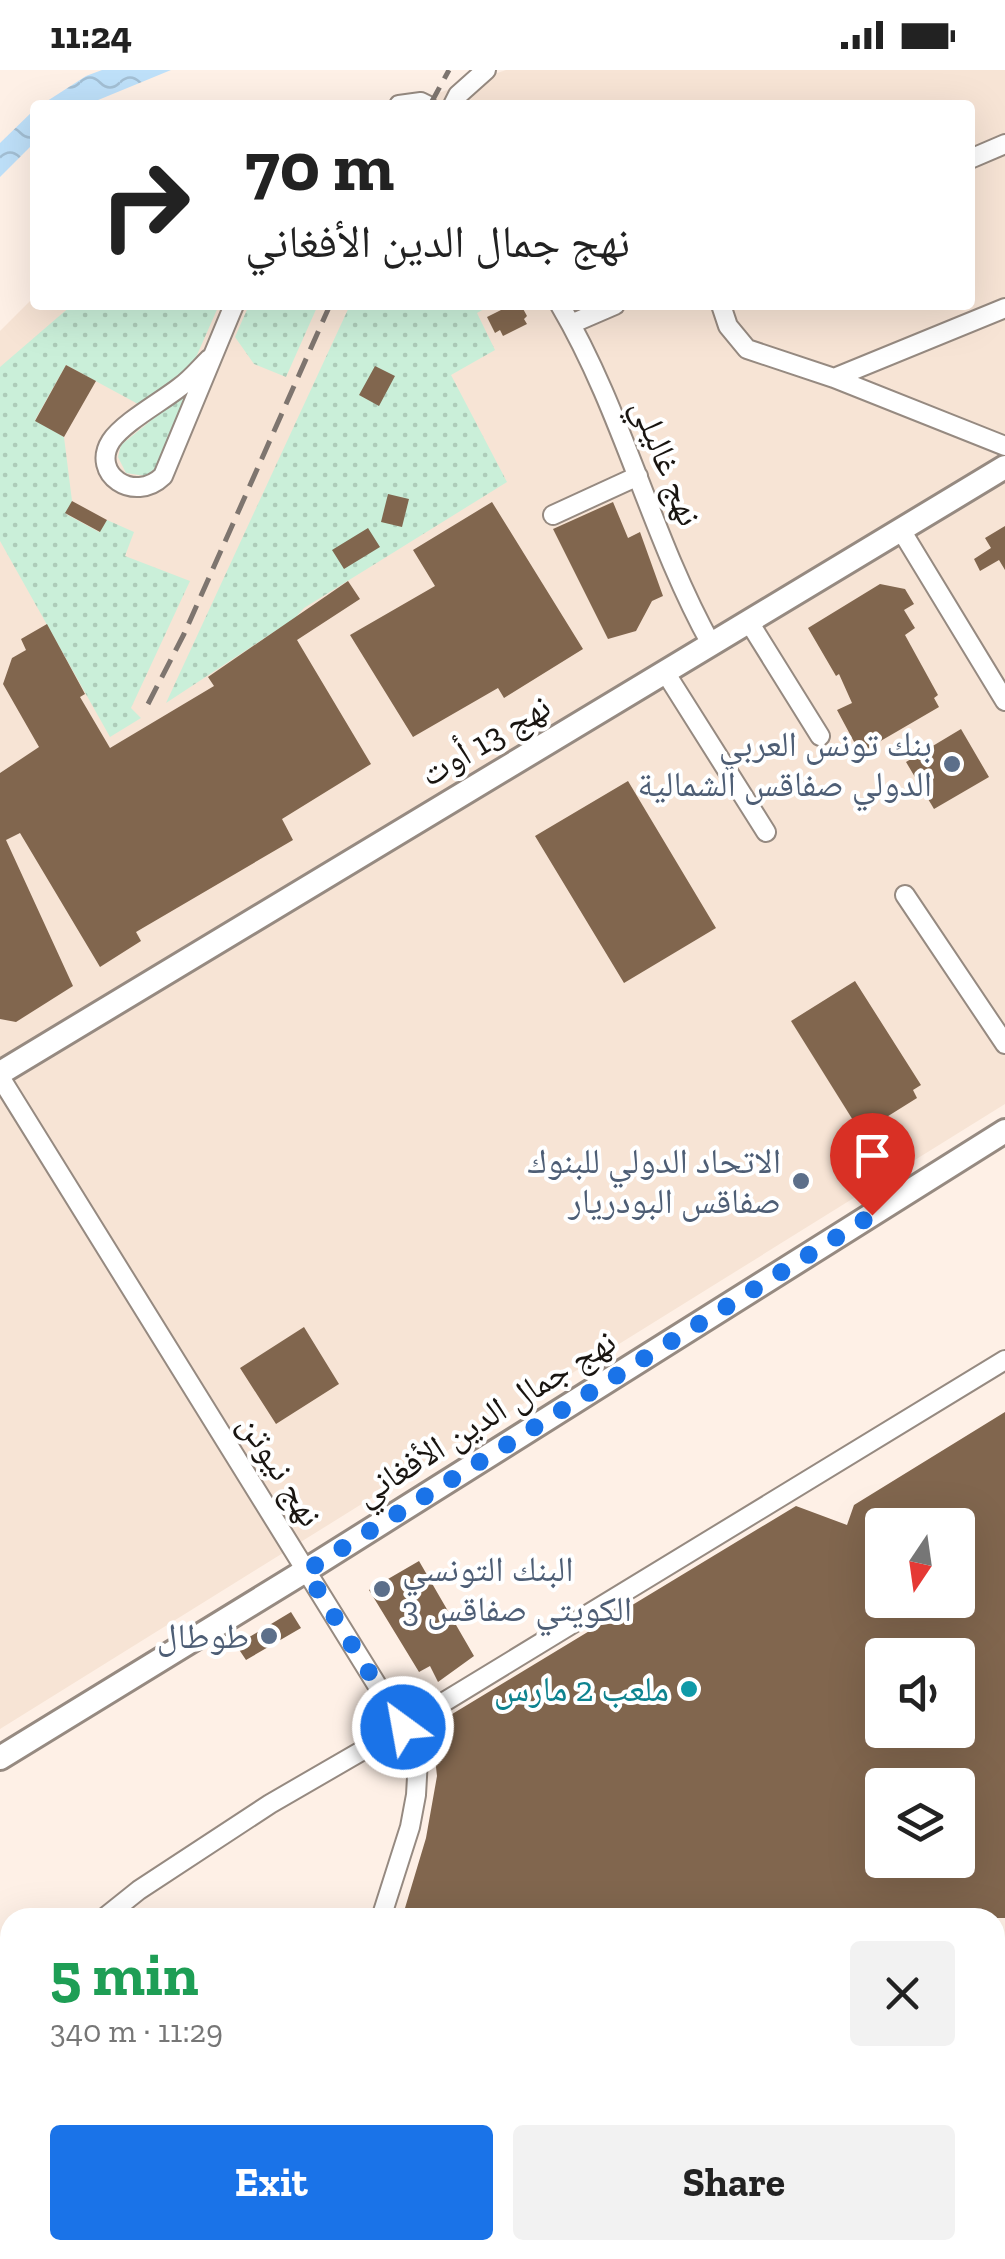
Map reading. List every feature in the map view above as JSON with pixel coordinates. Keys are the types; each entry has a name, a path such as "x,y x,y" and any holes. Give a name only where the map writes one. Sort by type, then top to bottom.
{"main road":[{"name":"نهج 13 أوت","path":"0,1075 1005,467"},
{"name":"نهج جمال الدين الأفغاني","path":"0,1758 306,1571 1005,1131"}],"street":[{"path":"456,100 486,70"},
{"path":"975,157 1005,144"},
{"path":"834,378 1005,308"},
{"path":"209,359 186,383 114,437 106,456 112,476 119,483 138,489 163,476 232,310"},
{"name":"نهج غاليلي","path":"563,310 638,476 690,606 711,644"},
{"path":"571,324 604,310"},
{"path":"722,310 728,326 748,350 834,378 1005,446"},
{"path":"554,515 638,476"},
{"path":"901,530 1005,701"},
{"path":"748,622 820,736"},
{"path":"665,672 766,832"},
{"path":"905,895 1005,1044"},
{"name":"نهج نيوتن","path":"0,1075 403,1727 418,1759 410,1828 384,1908"},
{"path":"116,1908 270,1804 1005,1360"}],"shaded area":[{"path":"506,70 1005,70 1005,1104 0,1729 0,331 30,301 30,310 975,310 975,100 418,100"}],"green space":[{"path":"66,310 217,310 187,369 138,404 66,365 35,420 64,437 72,501 66,514 99,532 107,520 134,532 125,556 190,581 131,708 141,718 110,737 0,541 0,367"},
{"path":"247,310 316,310 286,377 254,364 235,337"},
{"path":"348,310 482,310 477,313 495,350 451,375 507,482 304,608 295,618 166,703"},
{"path":"187,395 156,468 145,476 126,473 118,457 121,445"}],"water":[{"path":"102,70 171,70 98,100 49,100"},
{"path":"30,114 30,147 0,177 0,143"}],"building":[{"path":"501,310 524,310 527,324 503,336 500,330 495,333 487,317"},
{"path":"66,365 96,381 64,437 35,421"},
{"path":"375,366 395,376 379,406 359,395"},
{"path":"388,494 409,499 402,527 381,522"},
{"path":"72,501 107,520 100,532 65,513"},
{"path":"492,502 583,649 504,698 498,688 413,737 350,635 435,586 413,550"},
{"path":"613,502 628,538 640,532 663,596 652,601 636,631 608,639 553,529"},
{"path":"1005,526 1005,570 999,560 980,571 974,559 991,548 985,538"},
{"path":"368,528 380,547 344,569 332,550"},
{"path":"348,581 360,599 297,640 371,764 282,819 293,840 136,932 141,941 100,967 20,833 6,840 73,986 16,1022 0,1019 0,773 39,747 3,684 12,658 26,650 21,639 47,624 85,694 80,697 110,748 214,686 208,677"},
{"path":"880,584 905,589 914,604 904,610 915,628 905,635 938,695 934,698 939,707 860,753 837,710 852,703 839,674 836,676 808,628"},
{"path":"961,729 989,777 934,809 906,762"},
{"path":"628,781 716,928 624,983 535,836"},
{"path":"855,981 921,1085 913,1090 917,1098 861,1133 791,1021"},
{"path":"304,1327 339,1384 276,1424 240,1368"},
{"name":"ملعب 2 مارس","path":"1005,1412 1005,1908 405,1908 426,1838 437,1776 434,1749 439,1722 796,1506 847,1525 854,1505"},
{"path":"419,1561 474,1656 438,1682 430,1666 419,1672 369,1590"},
{"path":"291,1612 301,1628 246,1660 236,1645"}],"railway":[{"path":"433,100 449,70"},
{"path":"148,704 184,634 328,310"}],"place":[{"name":"بنك تونس العربي الدولي صفاقس الشمالية","path":"952,764"},
{"name":"الاتحاد الدولي للبنوك صفاقس البودريار","path":"801,1181"},
{"name":"البنك التونسي الكويتي صفاقس 3","path":"382,1589"},
{"name":"طوطال","path":"269,1636"},
{"name":"ملعب 2 مارس","path":"689,1689"}],"route":[{"path":"403,1727 306,1571 872,1215"}]}
